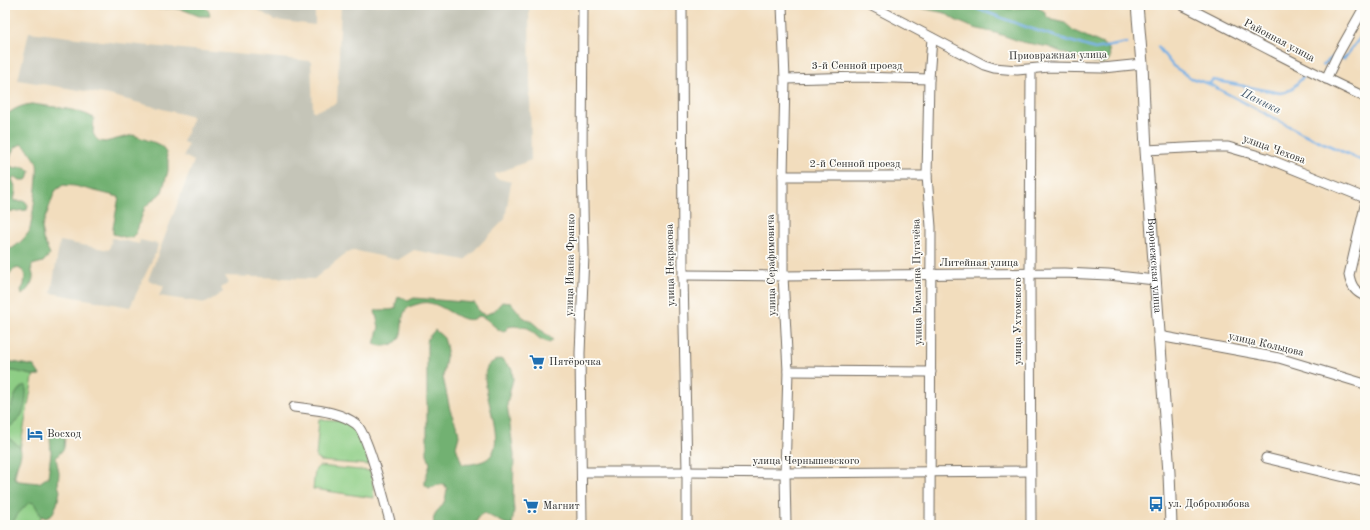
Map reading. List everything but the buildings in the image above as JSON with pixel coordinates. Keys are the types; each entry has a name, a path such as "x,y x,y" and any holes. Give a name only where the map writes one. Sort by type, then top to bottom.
{"street":[{"name":"улица Ивана Франко","path":"582,525 580,353 584,255 582,157 583,5"},
{"name":"улица Некрасова","path":"682,5 683,275 687,525"},
{"name":"улица Серафимовича","path":"782,5 784,79 783,276 788,371 785,473 786,525"},
{"name":"Приовражная улица","path":"870,5 984,65 1003,69 1031,70 1049,68 1103,68 1142,64"},
{"name":"Воронежская улица","path":"1137,5 1169,473 1171,525"},
{"name":"Районная улица","path":"1182,5 1249,38 1326,79 1365,97"},
{"path":"1326,79 1365,6"},
{"name":"улица Емельяна Пугачёва","path":"930,525 931,227 927,176 929,79 932,38"},
{"name":"улица Ухтомского","path":"1031,70 1031,525"},
{"name":"3-й Сенной проезд","path":"784,79 860,77 929,79"},
{"name":"улица Чехова","path":"1146,150 1228,147 1266,158 1365,198"},
{"name":"2-й Сенной проезд","path":"783,176 927,176"},
{"path":"1365,206 1349,275 1350,283 1354,289 1365,296"},
{"name":"Литейная улица","path":"683,275 783,276 1064,273 1108,275 1155,280"},
{"name":"улица Кольцова","path":"1159,336 1279,358 1365,384"},
{"path":"788,371 931,372"},
{"path":"294,407 327,412 344,417 357,425 364,436 373,462 391,525"},
{"path":"1266,458 1365,482"},
{"name":"улица Чернышевского","path":"582,472 785,473 1030,471"}],"shaded area":[{"path":"249,5 315,5 315,25 275,20"},
{"path":"341,5 529,5 531,160 495,174 495,178 511,182 505,219 465,260 414,250 398,260 353,250 346,253 314,279 225,276 229,283 221,288 223,292 206,303 159,296 164,286 148,280 194,161 184,156 188,144 183,142 193,117 109,95 18,80 29,32 118,43 311,61 313,111 316,111 337,103"},
{"path":"112,238 139,244 140,240 158,244 156,252 130,307 51,293 60,241 109,250"}],"green space":[{"path":"131,5 203,5 209,11 210,16 199,16 184,10 172,8 160,9"},
{"path":"913,5 1002,5 1007,9 1035,7 1044,11 1046,16 1052,20 1065,23 1074,31 1103,44 1109,49 1110,58 1107,62 1101,64 1068,55 1049,47 1022,42 996,33 974,28 955,20 945,13"},
{"path":"32,104 72,110 94,118 93,133 99,141 105,142 133,135 161,145 168,160 168,171 162,192 145,207 136,233 132,237 128,238 113,234 119,197 75,186 63,185 55,191 42,227 43,239 50,254 43,262 32,265 32,281 28,289 22,295 21,290 24,285 25,275 23,271 18,268 13,270 5,279 5,242 11,249 21,242 29,232 35,198 37,164 35,158 22,144 16,147 12,152 10,166 15,168 27,168 30,171 29,177 26,180 20,180 16,177 12,179 16,189 14,201 25,201 28,205 27,210 5,212 5,116 11,111 25,105"},
{"path":"398,297 404,298 408,301 414,298 475,303 479,312 485,315 494,311 502,302 511,303 523,317 532,322 553,340 550,343 540,339 528,328 514,326 508,327 504,332 485,318 478,316 472,319 465,319 434,304 426,303 418,304 407,309 404,313 401,334 395,343 387,346 374,344 379,327 375,311 391,310 396,308"},
{"path":"435,330 444,338 446,345 447,351 443,377 450,410 458,430 459,436 456,447 462,464 480,462 490,456 495,447 494,421 485,380 488,366 500,359 512,369 513,379 507,404 514,455 514,510 512,525 506,524 484,513 479,516 473,525 434,525 433,521 435,514 445,501 447,489 444,484 429,488 425,485 430,464 427,454 427,343 428,338"},
{"path":"8,362 34,366 40,375 5,371 5,363"},
{"path":"5,363 35,367 14,482 48,487 39,525 5,525"},
{"path":"25,385 25,406 22,414 8,428 7,434 12,441 18,445 21,453 15,470 14,479 39,483 48,477 51,453 50,436 51,431 56,430 61,432 65,437 64,448 56,458 59,473 58,485 60,491 57,504 52,515 46,518 41,516 34,503 29,502 18,514 11,525 5,525 5,415 8,414 18,390"},
{"path":"319,419 348,423 355,431 361,442 369,465 320,461 316,457"},
{"path":"319,466 370,471 374,498 313,489 315,470"}],"waterway":[{"name":"Паника","path":"967,5 1029,28 1095,49 1127,43"},
{"path":"1338,58 1344,59 1365,31"},
{"name":"Паника","path":"1158,47 1173,66 1191,78 1209,84 1304,134 1365,162"},
{"path":"1323,65 1333,57"},
{"path":"1209,84 1213,80 1280,93 1290,90 1303,77"}],"place":[{"name":"Пятёрочка","path":"537,362"},
{"name":"Восход","path":"35,434"},
{"name":"ул. Добролюбова","path":"1156,504"},
{"name":"Магнит","path":"531,506"}]}
